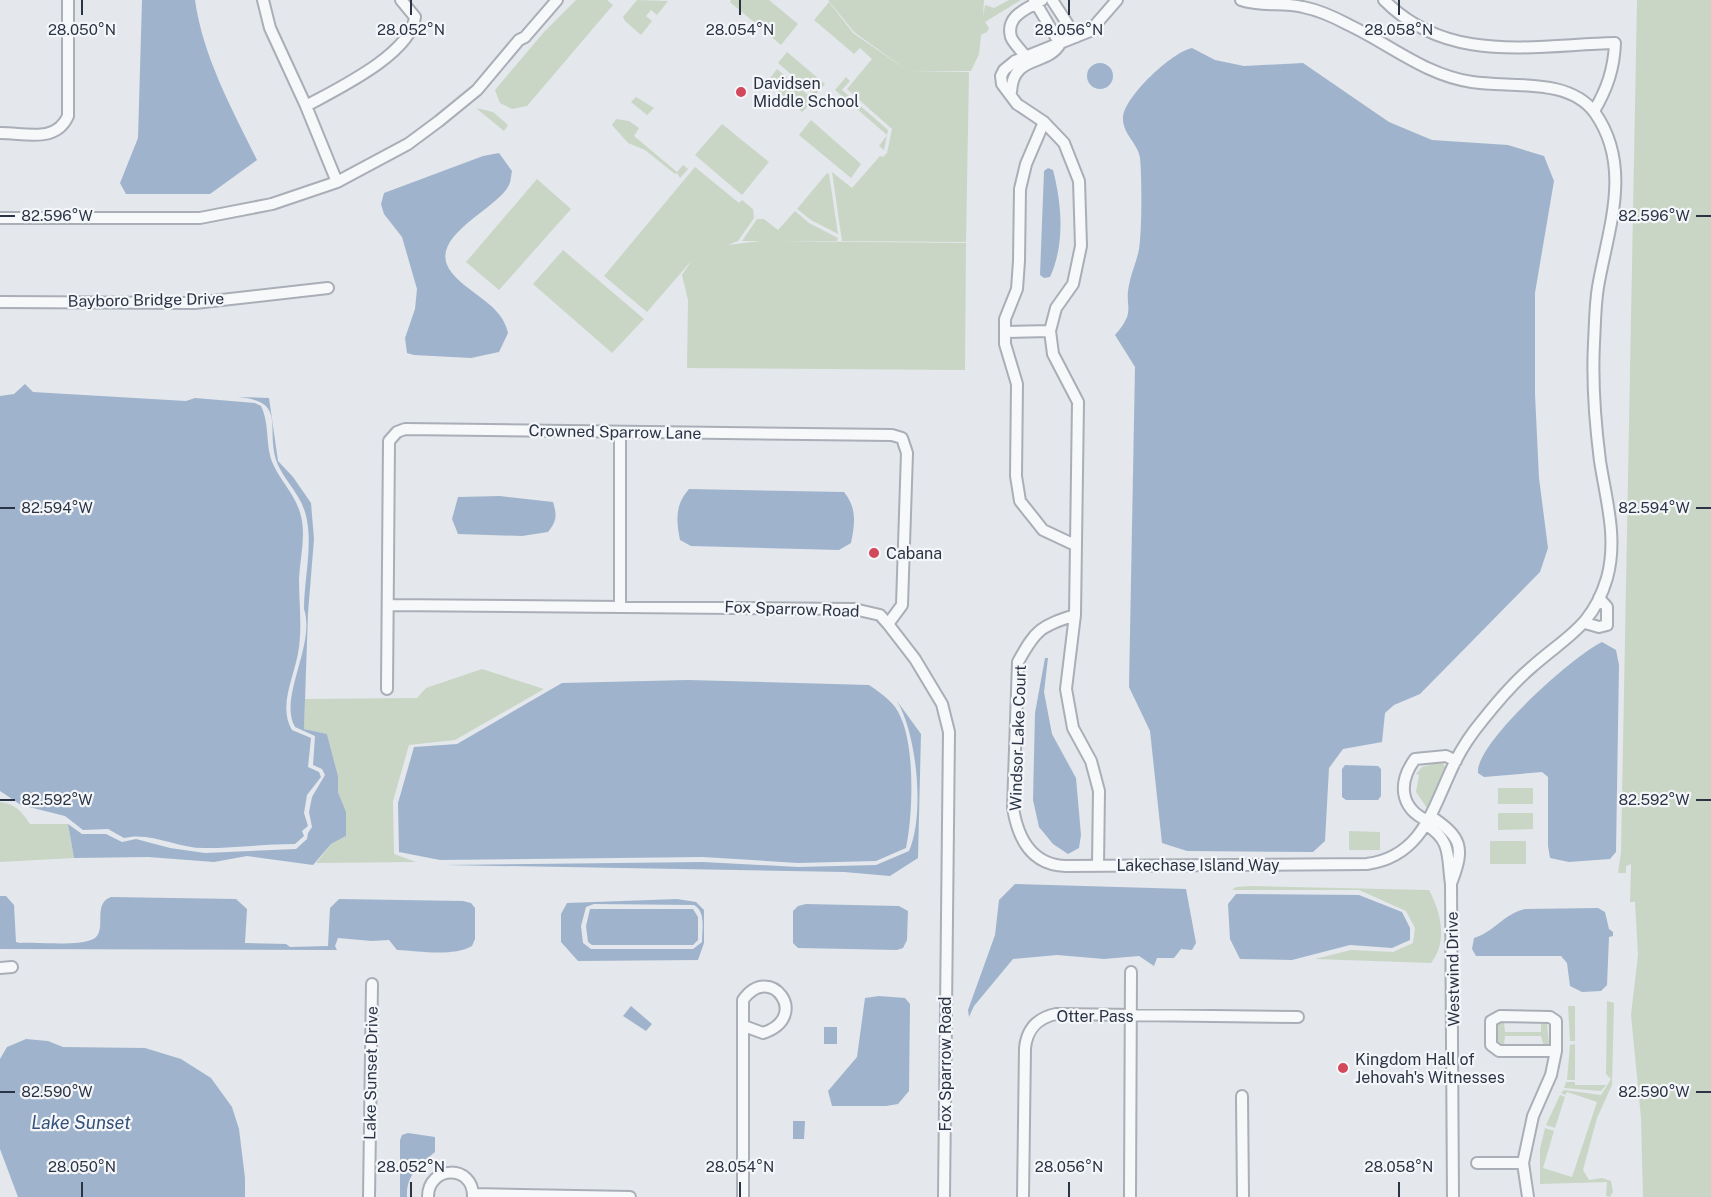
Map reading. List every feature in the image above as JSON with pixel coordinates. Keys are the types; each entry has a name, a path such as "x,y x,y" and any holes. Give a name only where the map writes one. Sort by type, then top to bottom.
{"street":[{"path":"0,133 53,134 63,127 68,116 68,0"},
{"path":"263,0 270,28 338,182"},
{"path":"306,106 346,84 404,42 414,29 415,17 401,0"},
{"path":"519,40 521,33 548,0"},
{"path":"0,218 200,218 272,204 338,182 408,144 477,90 519,40 525,37 557,0"},
{"path":"1052,0 1076,37"},
{"path":"1005,332 1050,331 1056,308 1073,284 1080,246 1079,181 1064,143 1044,122 1017,104 1011,92 1002,84 1004,70 1090,31 1117,0"},
{"path":"1242,0 1254,4 1302,6 1349,24 1432,72 1472,82 1551,88 1576,98 1594,111 1606,90 1612,71 1615,43 1484,48 1443,38 1419,27 1397,13 1384,0"},
{"path":"1026,60 1011,37 1012,23 1019,12 1037,2 1060,44"},
{"name":"Lakechase Island Way","path":"1050,331 1053,354 1078,402 1075,615 1066,689 1073,728 1090,761 1100,791 1098,865 1367,864 1391,859 1405,850 1429,821 1456,761 1482,721 1532,666 1566,642 1585,623 1599,598 1607,576 1612,529 1600,461 1594,394 1594,352 1597,292 1617,185 1616,160 1594,111"},
{"path":"1044,122 1026,164 1020,189 1017,289 1005,319 1005,344 1017,384 1016,476 1020,501 1043,530 1075,545"},
{"name":"Bayboro Bridge Drive","path":"0,302 195,303 328,288"},
{"name":"Crowned Sparrow Lane","path":"387,690 389,441 397,432 405,429 892,435 902,438 907,453 902,605 888,624"},
{"path":"620,432 620,606"},
{"path":"1585,623 1599,627 1607,625 1607,607 1599,598"},
{"name":"Fox Sparrow Road","path":"389,605 854,609 880,615 915,659 942,704 949,732 944,1197"},
{"name":"Windsor Lake Court","path":"1075,615 1044,625 1029,641 1018,662 1013,808 1017,831 1030,851 1043,862 1066,866 1098,865"},
{"path":"1429,821 1418,817 1403,795 1404,773 1415,759 1446,756 1456,761"},
{"name":"Westwind Drive","path":"1429,821 1451,830 1459,844 1459,863 1451,884 1453,1197"},
{"path":"0,968 12,968"},
{"path":"1130,1197 1131,972"},
{"name":"Lake Sunset Drive","path":"369,1197 372,984"},
{"path":"743,1197 743,1000 749,991 761,986 772,988 782,994 786,1008 783,1022 763,1033 744,1026"},
{"name":"Otter Pass","path":"1023,1197 1026,1036 1035,1023 1056,1014 1298,1017"},
{"path":"1528,1197 1523,1163 1533,1116 1551,1075 1556,1051 1556,1021 1550,1017 1500,1016 1491,1021 1491,1045 1499,1051 1556,1051"},
{"path":"1242,1096 1243,1197"},
{"path":"1477,1163 1523,1163"},
{"path":"428,1197 432,1181 443,1173 450,1172 468,1180 473,1195 630,1197"}],"green space":[{"path":"576,0 607,0 613,5 527,106 512,109 500,103 495,90 544,32"},
{"path":"637,0 668,1 657,15 651,10 646,16 652,21 641,35 623,17"},
{"path":"731,0 769,0 798,24 781,45 730,2"},
{"path":"828,0 984,0 983,17 985,5 994,8 1009,0 1021,0 985,22 989,28 981,35 979,54 971,71 910,71 969,72 966,242 842,241 832,172 852,188 880,156 883,157 887,153 892,129 847,89 872,59 860,48 854,54 814,20 829,2 853,33 908,71 854,32"},
{"path":"1637,0 1711,0 1711,1197 1643,1197 1641,1118 1631,1015 1638,955 1635,902 1630,902 1631,864 1626,866 1626,873 1618,873 1621,852"},
{"path":"787,52 825,84 815,95 778,63"},
{"path":"777,69 814,100 802,112 767,82"},
{"path":"846,77 850,81 842,90 888,130 887,135 835,90"},
{"path":"636,97 654,108 647,115 631,102"},
{"path":"476,108 493,112 508,125 504,131"},
{"path":"616,119 629,121 639,128 634,136 677,172 683,165 688,169 680,178 677,173 675,174 645,150 628,143 612,125"},
{"path":"811,120 861,164 851,178 799,135"},
{"path":"722,124 769,162 742,195 695,155"},
{"path":"887,135 884,150 879,146"},
{"path":"695,167 739,203 742,200 753,209 754,218 738,241 728,245 760,241 742,241 757,219 764,219 778,230 795,211 809,223 838,238 837,241 774,241 966,243 965,370 687,368 688,300 682,275 692,260 647,312 604,276"},
{"path":"827,173 838,234 811,220 797,209"},
{"path":"537,179 571,209 499,290 466,262"},
{"path":"563,250 644,319 612,353 533,284"},
{"path":"482,669 544,689 455,740 409,745 393,801 394,854 416,862 316,863 331,844 346,836 346,813 338,792 338,776 327,734 304,729 305,699 417,698 426,688"},
{"path":"1443,763 1446,769 1427,808 1416,792 1419,775 1416,774 1422,767"},
{"path":"1498,788 1533,788 1533,804 1498,804"},
{"path":"0,802 18,809 30,824 68,824 74,858 0,862"},
{"path":"1498,813 1533,813 1533,829 1498,830"},
{"path":"1349,831 1380,832 1380,850 1349,850"},
{"path":"1490,841 1526,841 1526,864 1490,864"},
{"path":"1236,887 1429,890 1437,908 1441,927 1440,946 1431,963 1315,959 1351,950 1393,952 1413,943 1415,928 1406,911 1359,890 1232,890"},
{"path":"1607,1001 1614,1003 1612,1085 1597,1118 1583,1170 1589,1180 1602,1178 1611,1181 1613,1192 1610,1197 1606,1196 1607,1182 1540,1184 1540,1149 1545,1128 1554,1131 1543,1168 1572,1177 1597,1102 1567,1092 1565,1095 1561,1093 1564,1090 1601,1095 1611,1079 1606,1074"},
{"path":"1568,1006 1575,1006 1575,1041 1570,1041"},
{"path":"1496,1023 1504,1023 1505,1032 1541,1032 1541,1024 1547,1024 1549,1045 1544,1047 1541,1036 1505,1036 1504,1044 1496,1044"},
{"path":"1575,1044 1575,1080 1567,1080 1570,1045"},
{"path":"1566,1082 1575,1082 1575,1085 1606,1085 1601,1091 1564,1088"},
{"path":"1560,1095 1565,1097 1555,1128 1546,1125"}],"water":[{"path":"142,0 195,0 212,62 257,160 210,194 126,194 120,183 138,138"},
{"path":"1192,48 1215,60 1244,66 1303,63 1389,122 1432,140 1508,145 1544,156 1554,181 1535,293 1535,394 1539,478 1548,548 1540,572 1420,694 1394,705 1385,713 1382,742 1343,749 1329,768 1325,841 1313,852 1187,851 1162,843 1150,731 1129,687 1135,367 1115,335 1128,314 1129,285 1140,241 1141,190 1139,153 1127,133 1123,117 1132,98 1151,76 1183,51"},
{"path":"1100,63 1109,67 1113,76 1109,85 1100,89 1091,85 1087,76 1091,67"},
{"path":"499,153 512,171 509,185 502,195 454,236 447,248 446,260 459,281 499,314 508,333 499,352 471,358 407,353 405,338 415,309 417,289 402,237 384,214 381,204 384,193 483,156"},
{"path":"1048,168 1053,170 1056,183 1060,211 1060,238 1050,277 1044,278 1040,275 1044,171"},
{"path":"25,384 33,392 186,401 195,398 255,403 261,406 266,420 273,464 299,508 302,524 303,540 299,579 300,638 286,710 292,730 311,738 308,767 319,772 321,777 307,795 304,813 308,826 302,831 304,836 295,844 196,848 154,838 134,836 124,838 108,829 83,830 65,816 21,805 0,791 0,396 14,394"},
{"path":"237,397 269,398 272,416 263,404 253,399"},
{"path":"272,421 278,461 293,477 311,503 314,539 308,613 304,729 327,734 338,776 338,792 346,812 346,836 331,844 313,865 247,856 214,862 148,857 74,858 68,824 82,834 106,834 122,842 136,839 170,848 205,853 296,849 307,839 312,827 309,812 312,797 325,775 322,769 313,765 315,736 295,727 291,715 291,701 305,639 304,597 309,535 302,505 276,460"},
{"path":"689,489 844,492 851,504 854,516 851,543 839,550 691,546 680,540 677,519 681,501"},
{"path":"500,496 553,502 555,521 548,532 522,536 458,534 452,519 458,497"},
{"path":"1602,642 1616,650 1619,665 1616,852 1610,859 1569,862 1550,858 1548,777 1542,772 1484,777 1478,773 1481,759 1492,742 1528,701 1570,664"},
{"path":"1045,658 1048,658 1044,692 1052,734 1076,778 1081,835 1079,848 1068,854 1053,844 1039,827 1033,800 1035,713"},
{"path":"688,680 869,685 883,695 898,712 906,731 909,747 911,800 906,848 876,861 798,863 703,857 440,860 399,852 398,803 414,747 457,744 562,683"},
{"path":"897,701 921,734 918,858 890,876 844,872 445,865 703,862 798,867 876,865 909,851 917,817 918,796 914,753 910,733"},
{"path":"1345,765 1378,766 1381,769 1381,796 1378,800 1346,800 1342,797 1342,769"},
{"path":"1015,884 1186,889 1196,943 1192,950 1181,949 1174,958 1157,958 1154,966 1139,956 1104,959 1057,955 1013,959 974,1006 969,1017 968,1010 995,935 999,900"},
{"path":"1236,894 1359,895 1402,912 1410,928 1410,940 1392,948 1350,945 1292,960 1240,959 1230,939 1228,904"},
{"path":"0,896 6,896 14,905 16,942 20,943 70,943 95,938 100,928 102,905 111,897 236,899 247,909 245,943 286,944 290,947 328,946 330,908 339,899 463,901 471,903 475,908 475,939 472,946 446,952 397,950 389,940 338,938 335,946 337,950 0,949"},
{"path":"677,899 696,902 704,910 704,943 698,960 578,961 561,942 561,914 567,903","holes":["594,904 694,905 702,916 703,926 702,942 693,949 591,949 583,943 581,926 586,907"]},
{"path":"806,904 899,906 908,911 907,940 903,948 897,950 798,948 793,943 793,911 798,906"},
{"path":"1598,908 1605,912 1609,929 1613,932 1613,936 1609,937 1607,985 1601,991 1582,992 1570,986 1567,963 1561,956 1476,956 1472,949 1474,938 1488,932 1518,911"},
{"path":"590,909 693,909 698,917 698,940 693,945 592,945 588,942 586,926"},
{"path":"879,996 905,998 910,1004 909,1091 898,1104 832,1106 828,1091 857,1057 865,998"},
{"path":"631,1006 652,1024 646,1031 623,1016"},
{"path":"824,1027 837,1027 837,1044 824,1044"},
{"name":"Lake Sunset","path":"26,1039 48,1041 63,1047 145,1048 181,1059 211,1078 232,1107 239,1129 245,1197 18,1197 0,1149 0,1059 7,1047"},
{"path":"793,1121 805,1121 804,1139 793,1139"},
{"path":"408,1133 435,1137 435,1152 411,1176 407,1197 400,1197 400,1140 402,1135"}],"place":[{"name":"Davidsen Middle School","path":"741,92"},
{"name":"Cabana","path":"874,553"},
{"name":"Kingdom Hall of Jehovah's Witnesses","path":"1343,1068"}]}
